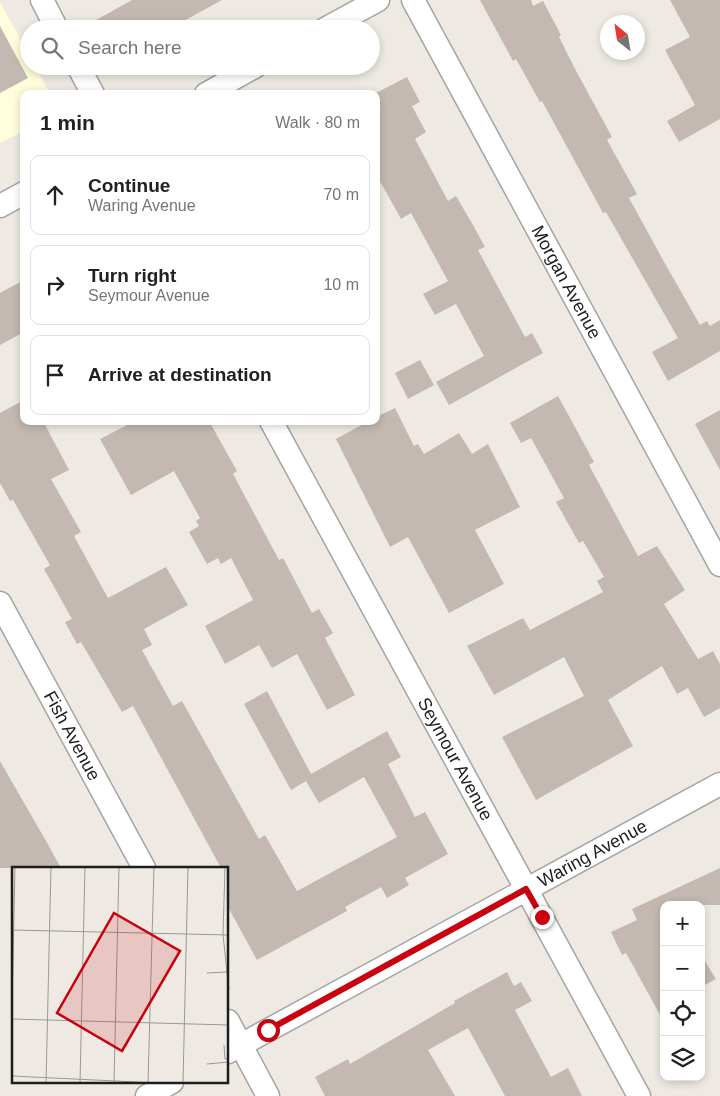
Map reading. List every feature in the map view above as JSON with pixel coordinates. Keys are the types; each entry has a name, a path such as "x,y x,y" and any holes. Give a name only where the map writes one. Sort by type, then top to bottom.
{"street":[{"path":"42,0 52,20"},
{"path":"341,20 378,0"},
{"name":"Morgan Avenue","path":"413,0 720,565"},
{"path":"83,75 91,90"},
{"path":"213,90 240,75"},
{"path":"0,206 20,195"},
{"name":"Seymour Avenue","path":"273,425 639,1096"},
{"name":"Fish Avenue","path":"0,603 143,867"},
{"name":"Waring Avenue","path":"234,1048 720,784"},
{"path":"229,1026 234,1048 268,1096"},
{"path":"147,1096 168,1084"}],"shaded area":[{"path":"0,2 20,39 20,75 40,75 48,90 20,90 20,133 0,143"}],"building":[{"path":"132,0 222,0 185,20 96,20"},
{"path":"480,0 531,0 533,6 543,1 561,35 559,37 574,67 612,137 607,140 637,194 629,198 663,260 700,325 707,321 710,326 720,320 720,351 668,381 652,352 678,338 606,212 603,213 542,101 540,102 516,59 513,61"},
{"path":"670,0 720,0 720,119 679,142 667,121 695,105 665,50 690,37"},
{"path":"0,26 20,63 20,75 26,75 28,78 0,93"},
{"path":"407,77 420,102 412,106 426,132 415,139 448,201 456,196 473,225 485,247 478,250 525,337 532,333 543,353 449,405 436,382 484,356 456,304 435,315 423,294 448,281 411,213 401,219 380,181 380,91"},
{"path":"20,282 20,334 0,345 0,293"},
{"path":"420,360 434,385 408,399 395,373"},
{"path":"558,396 594,462 589,465 638,556 657,546 685,590 664,604 698,659 713,651 720,664 720,708 704,717 688,688 677,694 662,666 608,700 633,746 536,800 502,737 584,696 564,657 494,695 467,646 523,618 530,630 603,592 597,581 604,577 583,541 579,543 556,502 564,498 531,438 521,443 510,423"},
{"path":"20,402 20,425 45,425 69,470 51,479 81,532 74,536 108,598 166,567 188,605 144,629 152,645 142,650 173,706 182,701 259,839 265,835 297,891 397,837 364,777 319,803 306,781 291,790 244,704 267,691 311,774 387,731 401,757 388,764 415,817 425,812 448,854 405,878 409,885 387,898 381,887 345,907 347,911 257,960 229,909 229,867 220,867 133,706 122,712 81,642 77,644 65,622 72,619 44,569 50,565 13,500 10,501 0,483 0,413"},
{"path":"395,408 414,446 418,444 424,454 459,433 472,454 488,444 520,507 475,530 504,584 449,613 408,537 390,547 336,439 362,425 380,425 380,415"},
{"path":"720,410 720,470 695,424"},
{"path":"127,425 211,425 237,471 233,474 279,560 283,558 312,613 319,609 333,633 325,638 355,695 327,710 297,654 272,668 259,645 225,664 205,626 253,600 231,558 221,564 218,558 207,564 189,532 199,526 196,521 200,518 174,471 131,495 100,439"},
{"path":"0,761 60,867 0,868"},
{"path":"720,868 720,905 705,905 705,901 660,901 660,1015 626,953 622,955 611,932 637,920 632,909"},
{"path":"705,961 716,979 705,985"},
{"path":"507,972 514,986 521,982 532,1001 515,1010 551,1077 568,1068 582,1096 505,1096 468,1028 428,1050 455,1096 325,1096 315,1077 348,1059 350,1064 455,1003 454,1001"}],"route":[{"path":"268,1030 526,889 542,917"}]}
